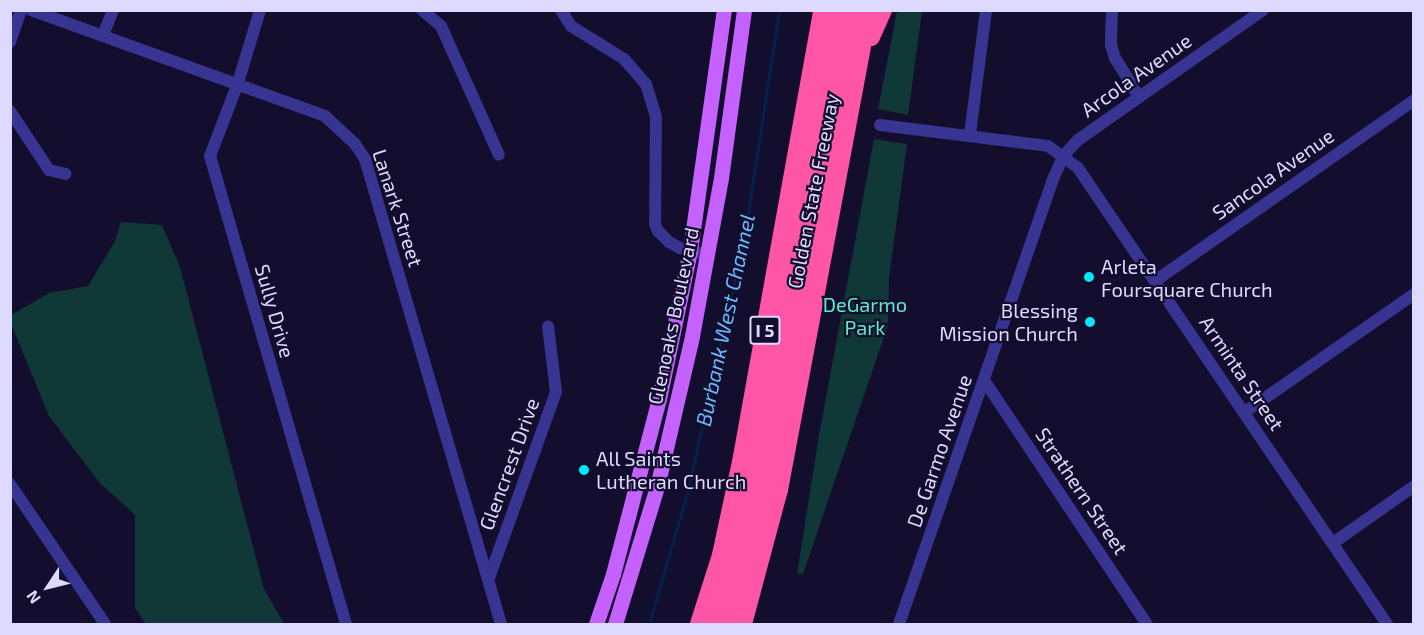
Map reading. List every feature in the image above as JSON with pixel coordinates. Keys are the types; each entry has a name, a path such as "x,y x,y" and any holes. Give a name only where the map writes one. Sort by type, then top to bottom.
{"highway":[{"path":"816,10 818,33"},
{"name":"Golden State Freeway","path":"699,624 721,555 741,462 822,10"},
{"path":"716,624 748,501 839,10"},
{"path":"730,624 761,514 776,441 854,10"},
{"name":"Golden State Freeway","path":"743,624 779,490 869,10"},
{"path":"861,61 883,10"}],"main road":[{"name":"Glenoaks Boulevard","path":"596,624 613,574 659,399 690,251 724,10"},
{"name":"Glenoaks Boulevard","path":"615,624 657,487 708,255 744,10"}],"street":[{"path":"10,42 21,10"},
{"name":"Lanark Street","path":"31,10 103,34 325,116 341,128 365,159 501,624"},
{"path":"103,34 113,10"},
{"name":"Sully Drive","path":"260,10 238,83 210,156 346,624"},
{"path":"422,10 441,26 500,155"},
{"path":"561,10 571,26 624,59 646,84 656,117 655,224 663,238 690,251 708,255"},
{"path":"970,135 986,10"},
{"path":"1112,10 1111,45 1115,58 1139,97"},
{"name":"Arcola Avenue","path":"1064,155 1078,140 1263,10"},
{"name":"Sancola Avenue","path":"1155,280 1413,100"},
{"path":"10,111 49,170 66,174"},
{"name":"Arminta Street","path":"880,125 1048,146 1064,155 1078,168 1387,624"},
{"name":"De Garmo Avenue","path":"903,622 984,380 1054,177 1064,155"},
{"path":"1245,412 1413,294"},
{"name":"Glencrest Drive","path":"489,578 556,392 548,326"},
{"name":"Strathern Street","path":"984,380 1147,624"},
{"path":"10,484 105,624"},
{"path":"1333,543 1413,486"}],"green space":[{"path":"897,11 922,11 908,115 878,109"},
{"name":"DeGarmo Park","path":"874,139 907,144 889,278 888,325 803,574 797,574 819,435"},
{"path":"121,222 162,225 180,267 264,589 284,624 146,624 135,608 135,515 99,482 49,416 11,324 11,315 49,293 88,286 115,241"}],"waterway":[{"name":"Burbank West Channel","path":"649,624 687,493 744,239 779,10"}],"place":[{"name":"Arleta Foursquare Church","path":"1089,277"},
{"name":"Blessing Mission Church","path":"1090,322"},
{"name":"All Saints Lutheran Church","path":"584,470"}]}
